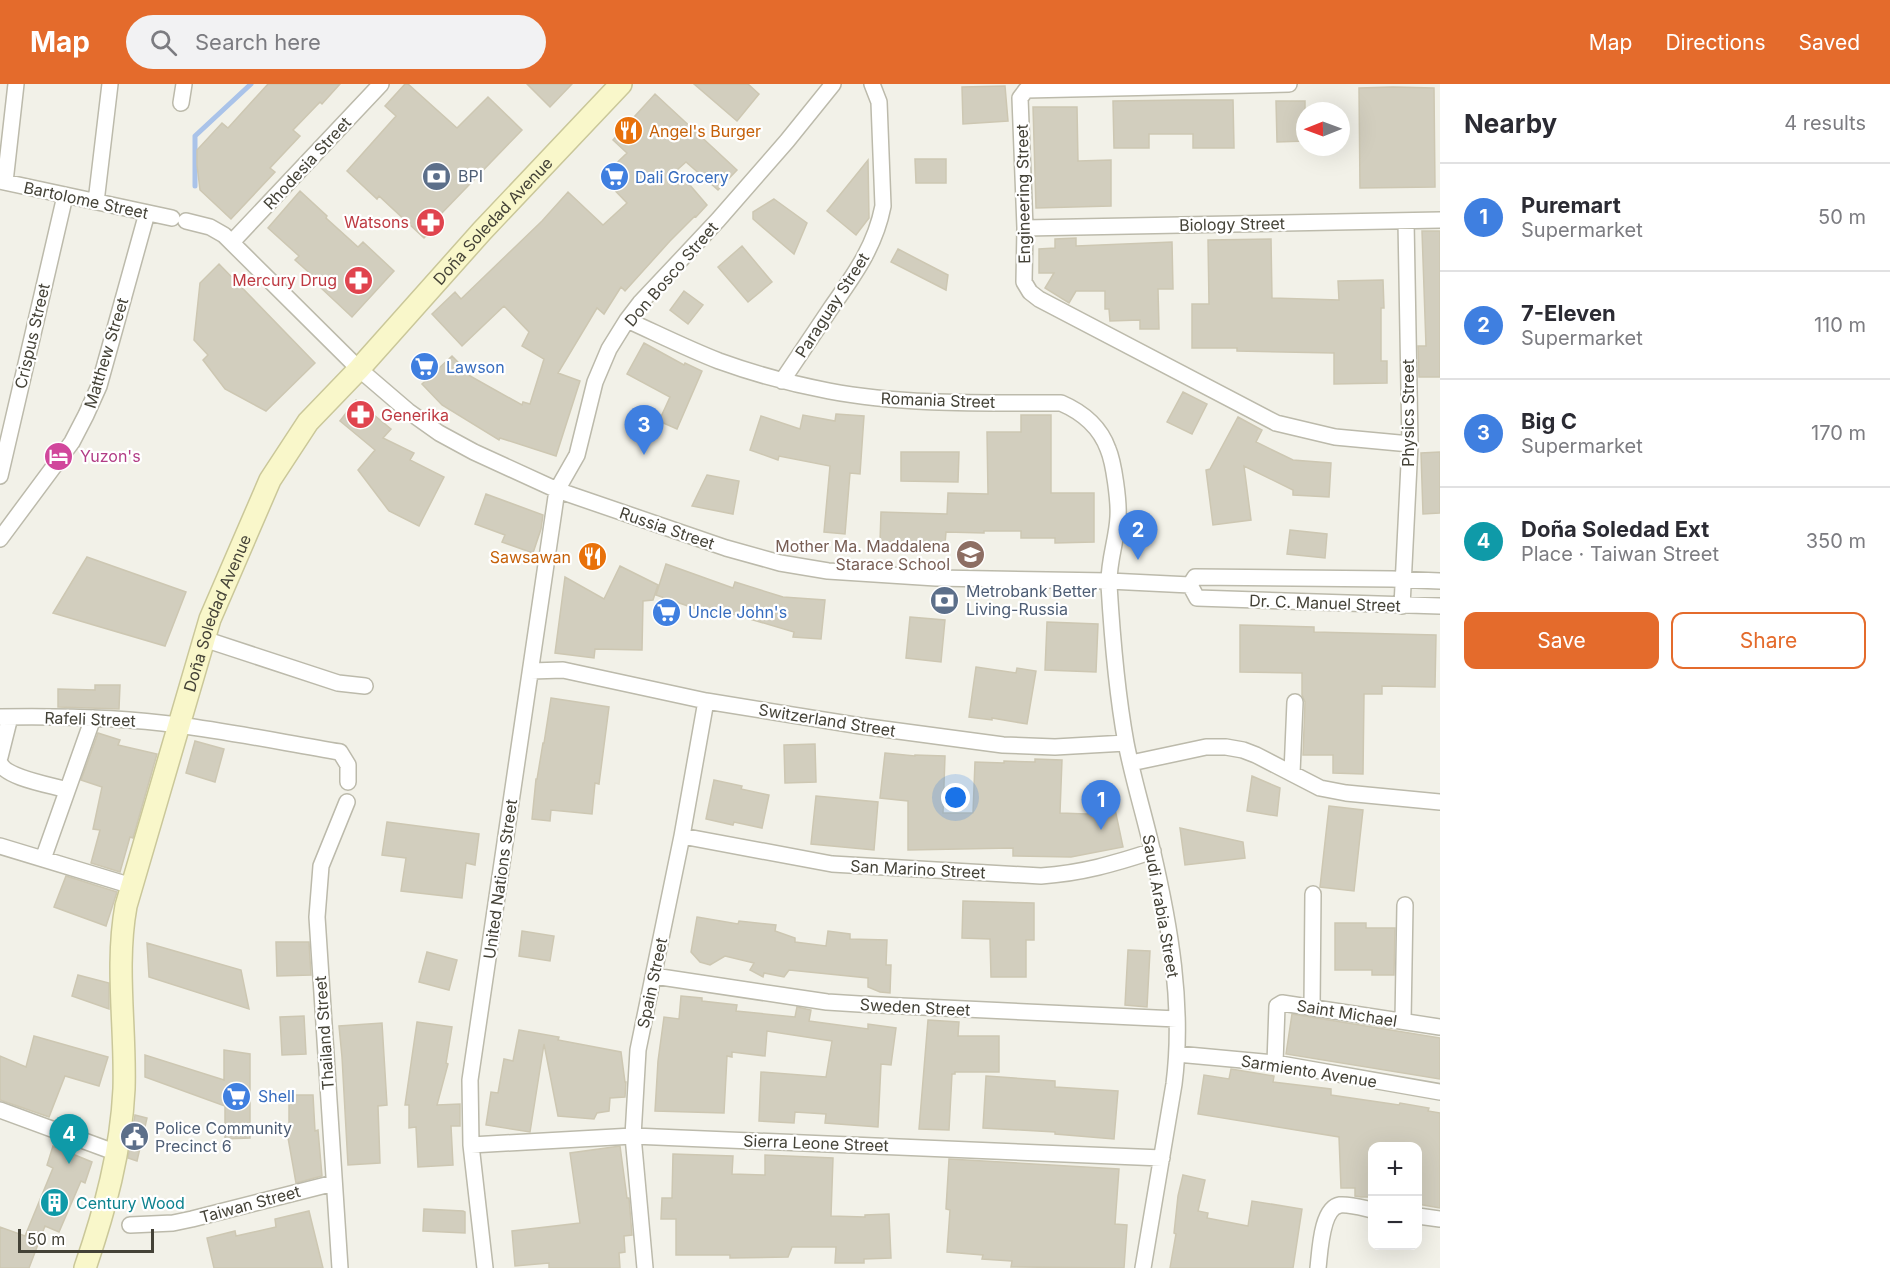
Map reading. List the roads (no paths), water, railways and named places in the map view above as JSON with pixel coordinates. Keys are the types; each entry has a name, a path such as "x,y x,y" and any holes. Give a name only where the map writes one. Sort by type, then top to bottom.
{"main road":[{"name":"Doña Soledad Avenue","path":"85,1268 109,1193 117,1153 124,1088 123,925 126,906 210,619 270,480 308,422 359,369 474,240 621,84"}],"street":[{"path":"2,181 16,84"},
{"path":"96,202 110,84"},
{"path":"181,103 184,84"},
{"name":"Rhodesia Street","path":"232,242 381,84"},
{"name":"Don Bosco Street","path":"557,490 577,455 595,382 609,349 627,320 787,141 832,84"},
{"name":"Paraguay Street","path":"782,381 857,271 872,245 880,221 883,206 879,102 872,84"},
{"name":"Engineering Street","path":"1289,84 1026,90 1020,98 1025,228 1024,282 1030,292 1039,299 1276,423 1335,437 1410,444"},
{"name":"Bartolome Street","path":"2,181 210,227 232,242"},
{"name":"Crispus Street","path":"0,476 65,196"},
{"name":"Matthew Street","path":"0,539 72,442 86,416 99,386 147,213"},
{"name":"Biology Street","path":"1025,228 1440,220"},
{"name":"Physics Street","path":"1402,606 1410,444 1406,221"},
{"name":"Russia Street","path":"232,242 359,369 408,411 439,433 474,452 557,490 726,548 780,563 818,569 936,578 1190,585 1196,577 1209,577"},
{"name":"Romania Street","path":"627,320 717,360 782,381 827,391 880,398 970,403 1061,403 1073,408 1086,417 1099,433 1108,449 1112,465 1119,515 1109,581"},
{"name":"United Nations Street","path":"485,1268 471,1144 470,1080 557,490"},
{"name":"Dr. C. Manuel Street","path":"1209,577 1440,581"},
{"name":"Saudi Arabia Street","path":"1109,581 1126,743 1153,851 1172,952 1177,1019 1174,1084 1143,1268"},
{"name":"Dr. C. Manuel Street","path":"1190,585 1197,598 1440,606"},
{"path":"204,639 338,683 365,686"},
{"name":"Switzerland Street","path":"531,671 564,670 706,701 861,726 1004,745 1055,747 1126,743"},
{"name":"Spain Street","path":"645,1268 633,1136 638,1050 682,836 706,701"},
{"path":"1292,773 1295,702"},
{"path":"0,757 5,717"},
{"name":"Rafeli Street","path":"5,717 93,718 179,725 340,752 348,765 348,782"},
{"path":"43,859 93,718"},
{"path":"1131,763 1206,747 1227,747 1249,752 1320,788 1346,793 1440,802"},
{"path":"0,763 12,774 67,790"},
{"name":"Thailand Street","path":"340,1268 317,917 321,866 347,802"},
{"name":"San Marino Street","path":"682,836 832,864 1041,876 1094,870 1153,851"},
{"path":"0,846 132,886"},
{"path":"1312,1007 1313,894"},
{"path":"1403,1021 1405,905"},
{"name":"Sweden Street","path":"654,976 827,1002 889,1007 1177,1019"},
{"name":"Saint Michael","path":"1275,1064 1276,1006 1282,1003 1440,1027"},
{"name":"Sarmiento Avenue","path":"1177,1054 1275,1064 1440,1092"},
{"path":"0,1110 117,1153"},
{"name":"Sierra Leone Street","path":"471,1144 633,1136 1162,1158"},
{"name":"Taiwan Street","path":"130,1225 173,1223 192,1219 334,1182"},
{"path":"1318,1268 1326,1218 1330,1209 1340,1205 1368,1209"},
{"path":"1422,1217 1440,1219"}],"waterway":[{"path":"195,186 195,136 251,84"}],"place":[{"name":"Angel's Burger","path":"628,131"},
{"name":"BPI","path":"437,176"},
{"name":"Dali Grocery","path":"614,177"},
{"name":"Watsons","path":"430,222"},
{"name":"Mercury Drug","path":"358,280"},
{"name":"Lawson","path":"425,367"},
{"name":"Generika","path":"360,415"},
{"name":"Big C","path":"644,455"},
{"name":"Yuzon's","path":"59,456"},
{"name":"Mother Ma. Maddalena Starace School","path":"971,555"},
{"name":"Sawsawan","path":"592,557"},
{"name":"7-Eleven","path":"1138,560"},
{"name":"Metrobank Better Living-Russia","path":"945,600"},
{"name":"Uncle John's","path":"667,612"},
{"name":"Puremart","path":"1101,830"},
{"name":"Shell","path":"237,1096"},
{"name":"Police Community Precinct 6","path":"134,1137"},
{"name":"Doña Soledad Ext","path":"69,1164"},
{"name":"Century Wood","path":"55,1203"}]}
